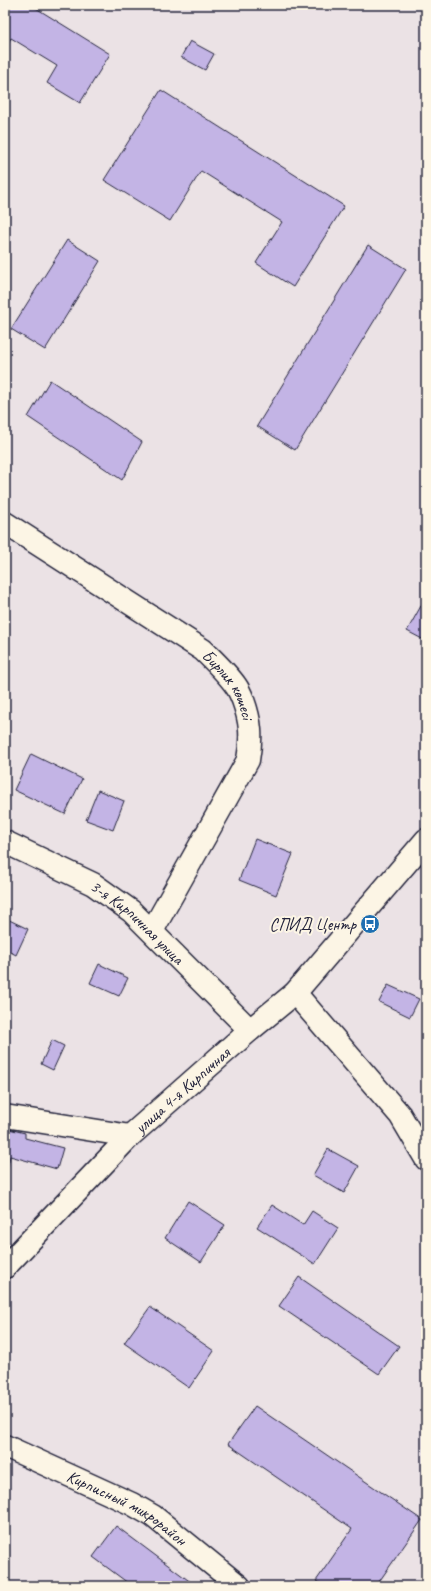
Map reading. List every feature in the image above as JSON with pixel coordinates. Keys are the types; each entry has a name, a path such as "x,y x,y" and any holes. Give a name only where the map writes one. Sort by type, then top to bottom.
{"street":[{"name":"Бирлик көшесі","path":"5,522 203,650 225,672 238,688 245,706 251,726 251,745 248,760 152,931"},
{"name":"улица 4-я Кирпичная","path":"5,1116 130,1136 250,1030 295,993 426,840"},
{"name":"3-я Кирпичная улица","path":"5,842 93,884 131,911 250,1030"},
{"path":"295,993 400,1115 426,1159"},
{"path":"5,1267 130,1136"},
{"name":"Кирписный микрорайон","path":"5,1446 132,1504 153,1516 238,1586"}],"building":[{"path":"5,5 31,5 110,54 80,103 47,83 57,66 11,38 5,48"},
{"path":"190,41 214,54 205,70 181,57"},
{"path":"161,90 344,206 293,287 256,263 282,222 201,171 170,221 104,180"},
{"path":"67,240 100,261 45,350 11,329"},
{"path":"368,245 406,269 295,450 257,426"},
{"path":"50,380 142,442 122,480 28,417"},
{"path":"426,597 426,641 407,631"},
{"path":"31,754 82,779 65,814 14,790"},
{"path":"98,790 124,801 113,830 86,820"},
{"path":"255,839 293,854 276,895 239,880"},
{"path":"5,918 28,929 16,955 5,949"},
{"path":"99,964 128,978 119,996 90,983"},
{"path":"388,985 419,999 410,1017 379,1002"},
{"path":"52,1040 64,1046 53,1070 41,1064"},
{"path":"5,1128 25,1133 25,1138 63,1148 57,1169 10,1156 7,1169 5,1168"},
{"path":"328,1149 359,1166 344,1193 313,1175"},
{"path":"188,1201 225,1225 201,1262 165,1238"},
{"path":"272,1205 303,1225 312,1211 338,1228 315,1264 257,1227"},
{"path":"299,1277 399,1346 379,1374 279,1306"},
{"path":"150,1307 214,1351 189,1388 124,1343"},
{"path":"255,1406 422,1520 376,1586 324,1586 316,1581 352,1529 228,1444"},
{"path":"116,1526 196,1586 132,1586 93,1557"}],"place":[{"name":"СПИД Центр","path":"370,924"}]}
